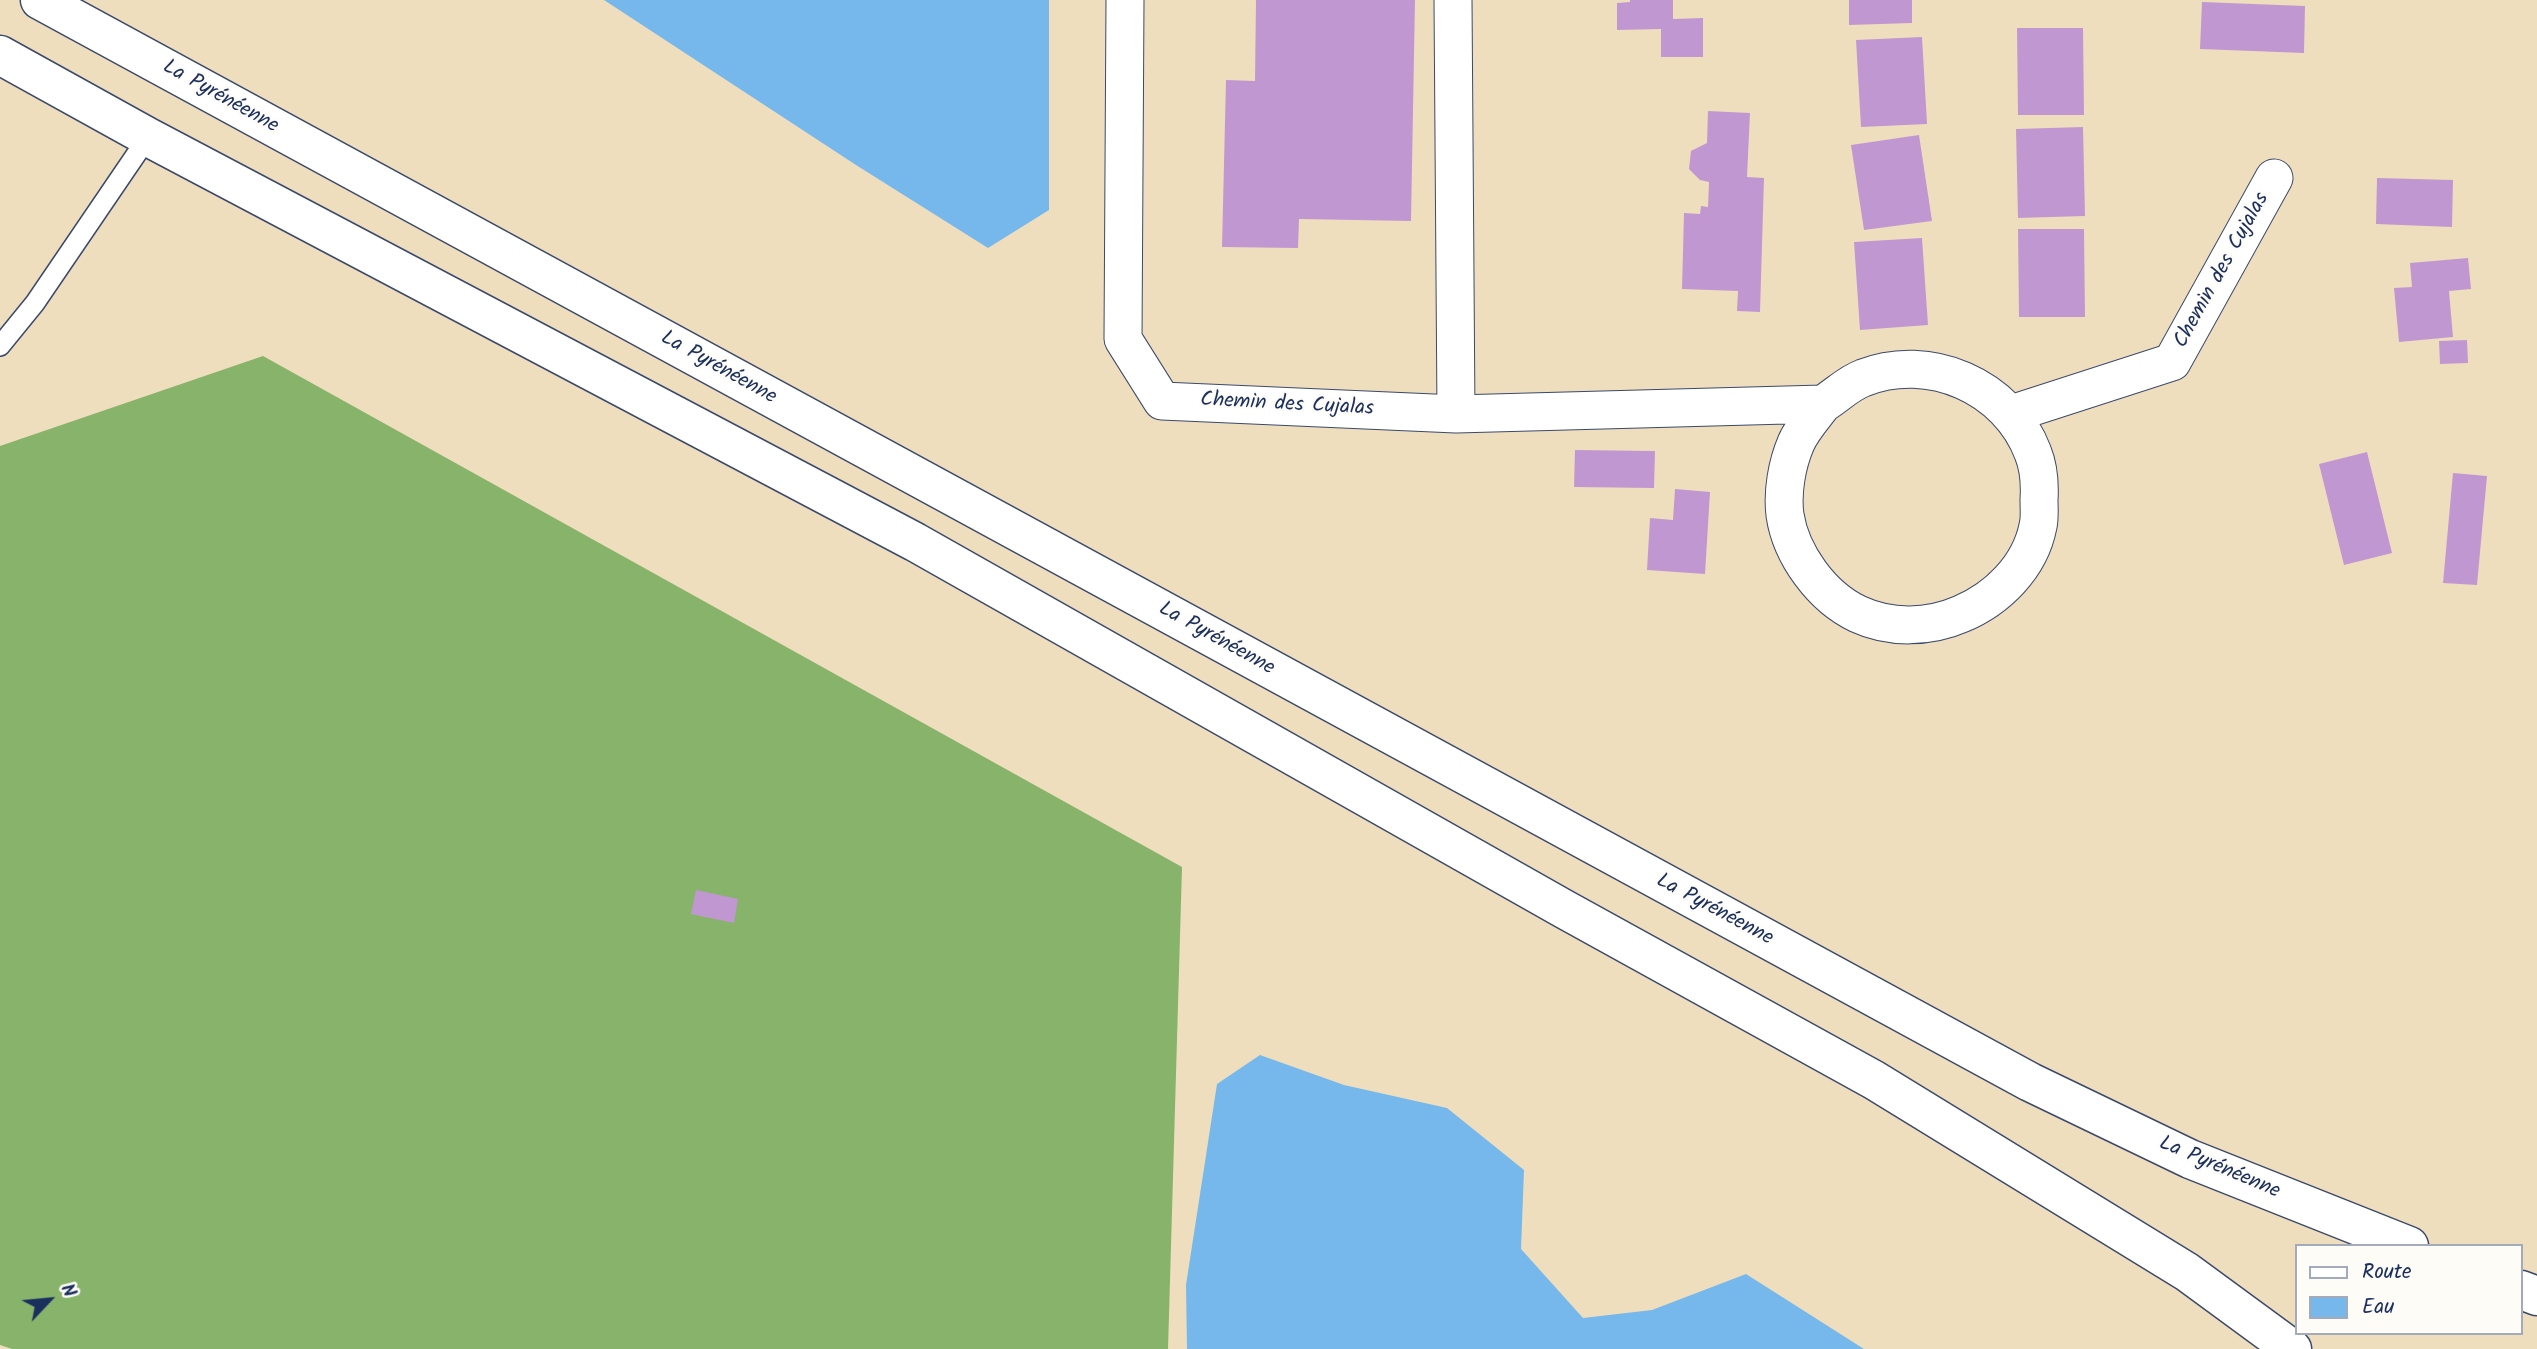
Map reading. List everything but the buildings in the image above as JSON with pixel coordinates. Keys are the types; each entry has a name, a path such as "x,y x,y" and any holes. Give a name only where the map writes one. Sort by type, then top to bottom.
{"highway":[{"name":"La Pyrénéenne","path":"40,0 2030,1082 2190,1159 2404,1244"},
{"path":"0,55 148,137 915,542 1564,909 1874,1080 2187,1272 2292,1349"}],"street":[{"name":"Chemin des Cujalas","path":"1125,0 1123,339 1162,401 1457,414 1823,404"},
{"path":"1453,0 1457,414"},
{"name":"Chemin des Cujalas","path":"2011,414 2172,362 2274,178"},
{"path":"1906,368 1931,369 1973,384 2011,414 2033,452 2040,481 2038,526 2029,553 2003,589 1983,605 1942,623 1902,625 1859,614 1829,595 1801,561 1785,515 1786,471 1797,440 1823,404 1862,378 1906,368"}],"lane":[{"path":"0,346 35,303 148,137"}],"green space":[{"path":"263,356 1182,867 1168,1349 12,1349 0,1345 0,446"}],"water":[{"path":"604,0 1049,0 1049,210 988,248"},
{"path":"1260,1055 1344,1085 1447,1108 1524,1170 1521,1249 1583,1318 1652,1310 1746,1274 1864,1349 1187,1349 1186,1285 1217,1084"}]}
